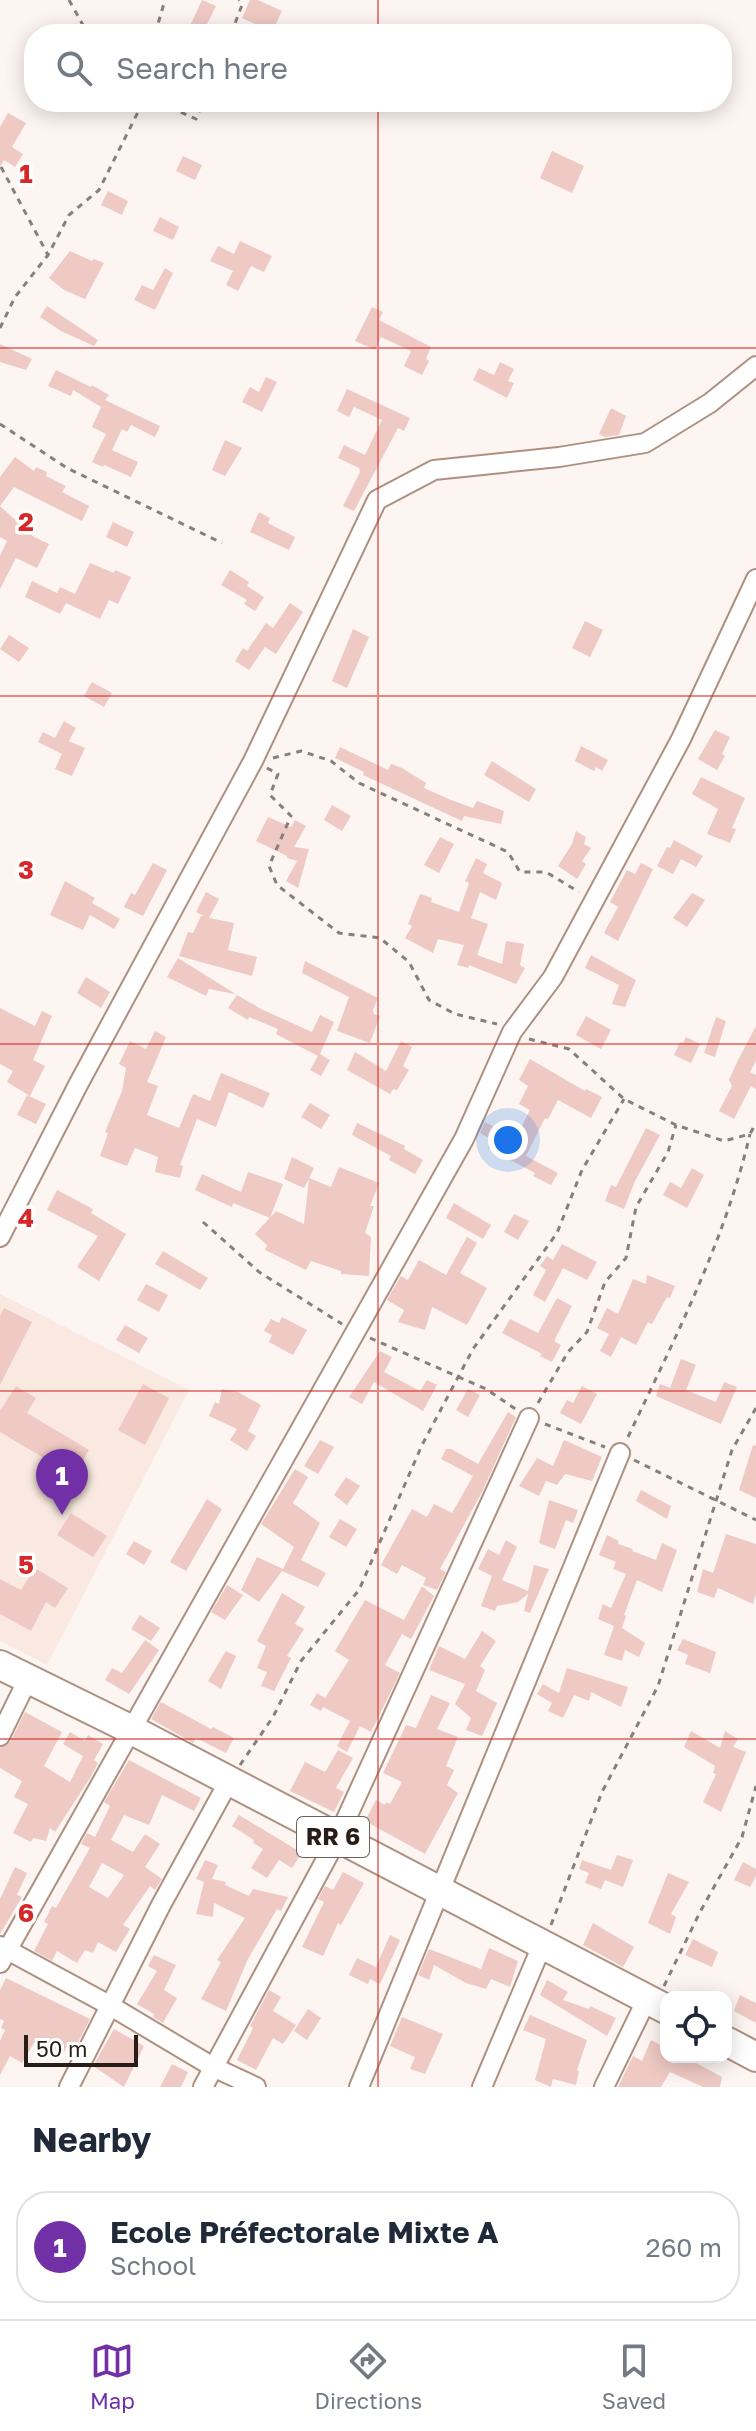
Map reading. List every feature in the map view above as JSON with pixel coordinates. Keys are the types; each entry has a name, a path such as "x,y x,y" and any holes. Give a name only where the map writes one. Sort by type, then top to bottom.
{"main road":[{"name":"RR 6","path":"0,1665 130,1729 656,2004"},
{"path":"732,2044 756,2057"}],"street":[{"path":"0,1237 79,1083 253,761 377,500 434,470 559,457 645,443 710,403 756,366"},
{"path":"256,2087 213,2067 109,2005 2,1952 464,1139 512,1032 553,977 681,739 756,579"},
{"path":"203,2087 337,1839 529,1418"},
{"path":"359,2087 620,1453"},
{"path":"0,1736 28,1679"},
{"path":"69,2087 109,2005 229,1781"},
{"path":"482,2087 543,1943"},
{"path":"604,2087 656,2004"}],"path":[{"path":"69,0 82,24"},
{"path":"158,24 165,0"},
{"path":"235,24 242,5 239,0"},
{"path":"0,328 15,297 48,255 69,215 99,190 138,112"},
{"path":"181,112 196,119 199,112"},
{"path":"1,167 48,255"},
{"path":"0,424 67,468 222,543"},
{"path":"253,761 281,758 301,751 331,761 359,783 508,852 520,872 546,872 593,900"},
{"path":"253,761 278,774 270,795 291,816 269,866 277,885 339,933 380,938 409,962 429,1000 455,1014 493,1021 535,1041 569,1049 624,1099 676,1125 724,1141 750,1134"},
{"path":"229,1781 273,1717 301,1661 359,1590 422,1445 473,1349 557,1233 582,1170 624,1099"},
{"path":"620,1453 706,1271 739,1181 750,1134 756,1123"},
{"path":"529,1418 568,1352 587,1332 605,1282 626,1258 636,1207 668,1152 676,1125"},
{"path":"203,1222 259,1272 354,1331 486,1389 529,1418 620,1453 756,1520"},
{"path":"543,1943 602,1792 658,1686 732,1450 756,1408"},
{"path":"656,2004 700,1912 742,1837 756,1786"}],"shaded area":[{"path":"0,1294 189,1390 47,1665 0,1641"}],"building":[{"path":"202,0 216,6 207,24 191,24"},
{"path":"250,0 258,0 282,11 276,24 255,24 242,18"},
{"path":"8,113 26,123 12,147 23,154 15,167 4,160 0,167 0,127"},
{"path":"552,151 584,166 572,193 540,178"},
{"path":"183,156 202,165 195,180 176,171"},
{"path":"108,191 128,201 122,215 101,205"},
{"path":"160,217 179,227 173,240 153,231"},
{"path":"240,241 272,256 264,272 251,266 238,291 226,285 233,271 210,261 218,246 234,254"},
{"path":"70,251 104,263 85,299 64,290 49,278"},
{"path":"165,268 173,273 155,310 134,300 142,285 153,290"},
{"path":"47,306 98,340 94,346 40,317"},
{"path":"372,307 383,312 379,320 431,347 422,375 404,366 411,351 381,337 375,350 355,341"},
{"path":"0,344 32,359 26,370 0,362"},
{"path":"500,362 514,369 508,381 514,383 507,398 473,380 479,368 494,375"},
{"path":"56,370 92,385 109,395 105,400 160,426 155,437 131,425 127,432 122,429 112,450 138,462 131,477 92,462 106,434 92,427 103,403 101,407 73,390 71,396 48,386"},
{"path":"266,377 277,382 262,412 242,402 250,387 259,392"},
{"path":"347,389 410,418 404,431 398,428 354,511 343,506 360,472 359,468 338,458 344,445 365,455 382,420 354,407 349,417 337,411"},
{"path":"611,408 626,416 619,435 605,437 599,434"},
{"path":"225,440 242,448 225,476 212,470"},
{"path":"15,457 34,471 36,467 47,472 46,476 66,486 62,492 89,506 82,521 14,487 0,506 0,477"},
{"path":"0,506 34,537 49,544 37,568 16,558 0,589 0,556 7,541 0,537"},
{"path":"259,512 270,518 268,523 295,537 289,550 250,532"},
{"path":"113,522 134,532 127,547 106,537"},
{"path":"90,563 131,577 118,604 109,600 100,619 66,603 60,614 25,597 32,581 57,593 60,587 75,594"},
{"path":"230,570 249,582 247,586 264,597 255,611 244,604 247,600 221,585"},
{"path":"290,603 303,612 276,654 265,647 249,670 235,661 243,648 247,651 266,623 273,628"},
{"path":"585,621 603,630 590,657 572,648"},
{"path":"353,629 369,637 347,688 332,681"},
{"path":"9,635 29,648 19,662 0,649"},
{"path":"92,682 112,693 104,707 84,696"},
{"path":"64,721 76,728 69,741 85,748 72,776 55,769 62,754 38,742 43,732 55,738"},
{"path":"715,730 730,737 717,770 698,759"},
{"path":"581,746 608,760 602,771 596,767 594,771 575,761"},
{"path":"340,747 388,770 391,764 402,768 426,783 424,788 451,800 473,808 477,801 504,811 501,824 464,816 462,821 363,775 364,772 335,758"},
{"path":"492,761 536,789 529,802 484,775"},
{"path":"701,777 745,798 732,828 736,829 730,843 707,834 718,809 692,794"},
{"path":"332,805 351,816 342,831 324,820"},
{"path":"268,817 291,827 295,820 306,826 294,847 309,849 298,888 286,881 297,861 256,841"},
{"path":"576,831 586,837 584,844 591,848 582,861 586,864 577,879 558,866"},
{"path":"440,837 454,844 439,873 424,865"},
{"path":"674,840 703,856 696,867 681,859 673,874 657,866"},
{"path":"476,858 487,864 483,873 502,883 496,900 480,892 471,918 488,924 477,955 502,964 506,941 524,944 520,965 525,968 516,984 469,965 468,968 457,965 464,945 438,939 433,953 405,938 412,926 408,924 420,894 432,898 431,902 459,912 469,883 465,881"},
{"path":"153,863 167,870 143,916 124,907 131,893 135,895"},
{"path":"641,863 653,869 618,941 604,933 618,907 610,902 627,870 635,874"},
{"path":"65,881 95,898 92,903 120,919 114,929 90,915 83,930 50,915"},
{"path":"206,892 219,899 209,918 234,923 228,950 257,957 252,976 179,956 188,932 193,933 201,916 204,916 196,912"},
{"path":"692,893 705,900 687,927 673,918"},
{"path":"591,955 636,980 625,1007 612,1004 619,985 585,968"},
{"path":"178,958 234,994 209,989 206,996 167,977"},
{"path":"305,961 378,998 373,1010 380,1016 370,1043 337,1031 349,997 302,973"},
{"path":"86,977 110,992 101,1008 77,993"},
{"path":"237,995 312,1032 320,1015 334,1022 320,1054 330,1060 321,1076 310,1070 318,1056 276,1034 278,1029 249,1017 248,1020 228,1008"},
{"path":"0,1008 35,1026 42,1011 52,1016 33,1060 45,1066 30,1096 7,1082 13,1071 0,1064"},
{"path":"586,1016 611,1030 601,1049 576,1035"},
{"path":"716,1017 726,1021 715,1057 704,1053"},
{"path":"756,1026 756,1061 750,1072 756,1075 756,1089 751,1086 734,1119 719,1111 732,1086 729,1080"},
{"path":"155,1031 166,1037 147,1082 158,1086 147,1115 179,1128 193,1094 210,1101 221,1073 270,1093 263,1108 229,1092 216,1127 197,1119 180,1165 183,1166 180,1178 155,1172 158,1157 135,1148 127,1166 100,1156 108,1133 105,1132 122,1091 126,1068 119,1064 130,1041 146,1049"},
{"path":"686,1037 700,1044 691,1063 674,1055"},
{"path":"401,1041 412,1047 403,1066 409,1070 397,1090 393,1089 390,1094 347,1070 355,1052 386,1071"},
{"path":"530,1059 585,1091 602,1097 591,1118 558,1100 548,1119 545,1118 526,1156 558,1173 551,1185 488,1148 492,1140 480,1133 485,1122 515,1139 530,1110 519,1104 528,1086 519,1080"},
{"path":"27,1095 46,1104 36,1124 17,1115"},
{"path":"310,1103 330,1115 321,1129 301,1117"},
{"path":"357,1123 405,1146 404,1149 423,1160 415,1174 389,1160 391,1156 352,1135"},
{"path":"646,1128 660,1135 624,1209 605,1201 611,1185 616,1187"},
{"path":"292,1157 314,1168 309,1178 331,1187 339,1167 379,1183 370,1206 374,1206 365,1233 371,1237 369,1276 341,1274 341,1271 311,1261 306,1270 265,1250 267,1245 255,1234 276,1211 304,1224 309,1179 304,1188 284,1179"},
{"path":"692,1168 704,1175 687,1208 663,1195 670,1182 681,1188"},
{"path":"248,1172 283,1184 270,1218 233,1203 232,1207 195,1190 202,1174 241,1192"},
{"path":"57,1190 93,1209 91,1213 126,1234 99,1281 77,1267 98,1236 47,1210"},
{"path":"454,1203 491,1225 483,1239 446,1218"},
{"path":"514,1214 529,1221 518,1240 504,1232"},
{"path":"467,1237 477,1243 460,1273 487,1288 467,1325 432,1307 425,1330 398,1322 404,1310 387,1300 401,1276 408,1280 419,1260 446,1275"},
{"path":"562,1244 597,1262 587,1280 563,1268 545,1302 533,1295 546,1270 540,1266 547,1256 553,1260"},
{"path":"163,1251 208,1278 200,1290 155,1264"},
{"path":"647,1275 675,1286 670,1298 667,1297 652,1324 648,1322 636,1345 621,1337 611,1357 600,1351 609,1334 597,1328 607,1308 618,1314 633,1279 646,1284"},
{"path":"146,1284 168,1295 159,1312 137,1300"},
{"path":"557,1298 572,1306 554,1341 561,1345 552,1362 502,1333 510,1319 538,1333"},
{"path":"4,1308 32,1322 0,1385 0,1316"},
{"path":"282,1317 307,1330 293,1355 269,1342 272,1335 264,1331 271,1319 279,1323"},
{"path":"125,1325 148,1338 139,1353 116,1340"},
{"path":"380,1351 392,1357 384,1372 420,1391 427,1380 437,1385 423,1411 374,1382 362,1404 349,1397"},
{"path":"681,1359 696,1365 686,1390 716,1402 724,1382 737,1387 721,1424 656,1396 660,1384 670,1388"},
{"path":"143,1384 169,1398 145,1445 118,1430"},
{"path":"16,1386 36,1398 27,1413 89,1450 74,1476 0,1432 0,1411"},
{"path":"582,1386 597,1394 581,1424 560,1413 567,1400 573,1403"},
{"path":"222,1389 238,1392 261,1405 248,1431 256,1436 247,1451 230,1440 237,1429 209,1416 215,1402 219,1404"},
{"path":"468,1389 480,1395 468,1417 456,1410"},
{"path":"508,1412 516,1417 482,1492 440,1569 446,1572 437,1590 423,1585 426,1578 402,1565 397,1574 381,1565 412,1509 427,1517 434,1504 452,1513 473,1476 441,1459 446,1449 478,1464"},
{"path":"320,1440 334,1447 318,1474 304,1466"},
{"path":"564,1440 602,1457 592,1481 565,1474 557,1485 546,1481 539,1496 519,1486 537,1458 553,1466"},
{"path":"753,1445 756,1446 756,1498 739,1490"},
{"path":"295,1469 308,1477 293,1503 320,1523 301,1560 326,1573 318,1587 282,1571 259,1602 241,1590 257,1557 283,1569 294,1547 261,1524"},
{"path":"346,1477 360,1486 347,1505 334,1495"},
{"path":"641,1490 671,1506 667,1519 636,1501"},
{"path":"207,1499 222,1509 186,1571 170,1562"},
{"path":"549,1500 578,1510 573,1523 566,1520 555,1549 539,1543"},
{"path":"71,1513 107,1536 93,1557 57,1535"},
{"path":"340,1519 357,1529 346,1547 329,1537"},
{"path":"726,1534 756,1544 756,1594 753,1604 718,1588 714,1598 697,1592 703,1569 713,1573"},
{"path":"607,1535 619,1541 618,1544 656,1560 662,1543 677,1550 662,1592 637,1580 622,1628 645,1643 639,1657 625,1650 622,1661 604,1655 614,1626 598,1619 603,1604 611,1608 626,1574 613,1569 616,1562 599,1555"},
{"path":"506,1540 517,1547 502,1580 528,1591 534,1565 549,1569 530,1613 524,1611 528,1594 518,1602 497,1606 495,1611 481,1606 492,1576 478,1569 488,1549 499,1555"},
{"path":"134,1541 152,1551 144,1565 126,1554"},
{"path":"35,1568 68,1588 55,1608 46,1602 31,1631 0,1614 0,1579 21,1590"},
{"path":"227,1585 243,1595 225,1620 211,1612"},
{"path":"422,1586 434,1596 411,1639 402,1634 385,1665 400,1673 371,1732 360,1726 347,1752 337,1746 350,1721 323,1707 321,1711 310,1705 317,1693 325,1698 349,1660 335,1651 365,1600 404,1620"},
{"path":"282,1593 305,1607 295,1624 304,1629 287,1656 291,1658 274,1691 261,1686 267,1672 257,1668 266,1646 257,1641"},
{"path":"140,1615 160,1628 151,1641 131,1629"},
{"path":"482,1631 496,1641 480,1666 485,1670 476,1691 497,1703 482,1736 466,1730 471,1718 455,1704 465,1684 429,1670 439,1646 465,1659"},
{"path":"683,1639 716,1652 710,1673 685,1664 688,1655 677,1650"},
{"path":"145,1640 159,1650 129,1694 105,1680 112,1668 122,1673"},
{"path":"226,1651 236,1656 221,1689 208,1681"},
{"path":"567,1668 628,1687 621,1707 591,1692 589,1701 574,1695 563,1718 548,1711 552,1703 537,1694 543,1684 559,1693"},
{"path":"431,1695 450,1703 437,1729 458,1737 446,1766 454,1770 447,1785 458,1793 425,1854 365,1821 376,1800 390,1804 402,1782 383,1773 406,1725 416,1728"},
{"path":"161,1702 234,1738 226,1753 196,1738 193,1743 151,1719"},
{"path":"25,1712 62,1732 44,1766 70,1782 83,1756 63,1744 70,1732 85,1741 88,1735 103,1744 94,1760 98,1763 90,1778 55,1832 50,1828 46,1841 33,1838 31,1842 13,1833 28,1804 14,1797 22,1781 0,1768 0,1748 10,1742"},
{"path":"691,1731 720,1748 725,1731 738,1739 733,1747 746,1752 721,1812 703,1802 716,1774 713,1773 715,1766 684,1747"},
{"path":"338,1750 353,1758 336,1788 344,1792 334,1812 290,1791 305,1762 325,1772"},
{"path":"129,1760 201,1798 194,1811 162,1795 149,1825 124,1815 111,1840 133,1852 145,1834 160,1844 145,1867 162,1879 155,1890 150,1886 123,1925 130,1929 116,1952 98,1942 93,1953 85,1950 77,1963 57,1951 52,1961 34,1951 48,1924 44,1922 52,1906 56,1908 90,1848 81,1844 87,1833 95,1837 110,1806 104,1802","holes":["102,1863 124,1875 108,1898 89,1887"]},
{"path":"239,1815 302,1853 292,1868 279,1860 267,1878 251,1868 263,1849 232,1826"},
{"path":"617,1855 633,1860 623,1887 605,1880 601,1889 585,1883 589,1873 579,1869 582,1860 611,1870"},
{"path":"205,1860 218,1865 212,1879 226,1882 225,1885 249,1896 253,1889 288,1897 281,1911 277,1909 248,1959 226,2011 201,1999 221,1962 217,1960 245,1918 214,1903 213,1917 196,1914 204,1882 196,1879"},
{"path":"743,1862 756,1869 750,1887 734,1880"},
{"path":"15,1867 27,1873 17,1895 22,1897 0,1934 0,1899"},
{"path":"343,1872 364,1883 341,1925 338,1923 323,1956 302,1947 324,1902 318,1899 325,1886 333,1890"},
{"path":"668,1873 689,1882 671,1914 676,1917 670,1934 648,1923"},
{"path":"593,1923 634,1947 623,1967 583,1945"},
{"path":"390,1935 400,1940 380,1984 370,1979 368,1984 349,1975 357,1958 376,1967"},
{"path":"693,1939 718,1952 712,1967 685,1955"},
{"path":"489,1948 518,1961 510,1987 491,1979 486,1989 466,1983 434,1965 429,1980 418,1975 429,1949 481,1969"},
{"path":"154,1955 176,1965 164,1990 177,1998 163,2023 137,2004 157,1971 148,1966"},
{"path":"6,1978 90,2019 74,2050 67,2046 63,2054 37,2038 22,2063 10,2056 0,2075 0,2041 5,2030 1,2028 4,2021 0,2019 0,1990"},
{"path":"547,1980 568,1992 563,2000 589,2009 590,2006 616,2018 607,2036 540,1995"},
{"path":"269,1990 281,1997 273,2011 296,2025 283,2044 273,2038 256,2070 237,2060"},
{"path":"740,1995 756,2003 756,2023 734,2011"},
{"path":"308,2009 321,2018 307,2040 294,2031"},
{"path":"530,2015 587,2040 577,2070 576,2085 553,2079 551,2087 535,2080 546,2039 523,2030"},
{"path":"402,2017 443,2034 425,2074 410,2069 415,2057 390,2046"},
{"path":"114,2029 144,2046 124,2087 93,2066"},
{"path":"651,2040 660,2045 660,2063 696,2063 722,2077 720,2087 703,2087 670,2072 661,2087 618,2087 633,2056 642,2061"},
{"path":"172,2064 188,2072 181,2087 160,2087"}],"place":[{"name":"Ecole Préfectorale Mixte A","path":"62,1515"}]}
